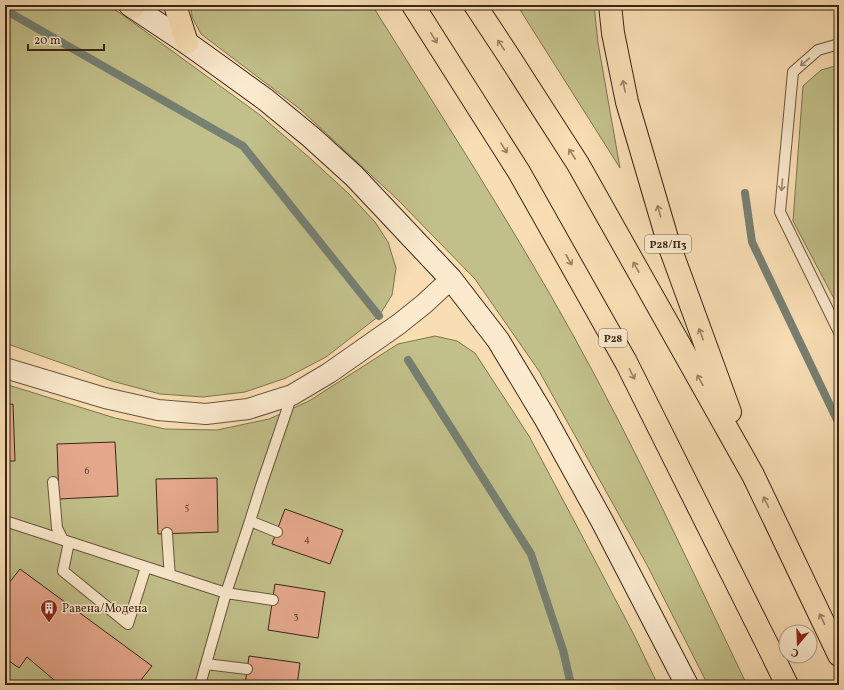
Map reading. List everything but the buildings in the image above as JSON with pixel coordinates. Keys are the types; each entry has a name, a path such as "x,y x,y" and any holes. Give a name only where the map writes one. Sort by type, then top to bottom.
{"highway":[{"path":"175,5 187,43"},
{"name":"Р28","path":"414,5 519,172 626,362 787,685"},
{"path":"475,5 578,164 753,475 839,655"},
{"name":"Р28/П3","path":"610,5 627,102 668,245 753,475"}],"street":[{"path":"132,6 187,43 266,100 311,137 354,176 451,279 498,340 545,418 605,528 687,685"},
{"path":"5,368 105,398 158,410 206,414 248,409 292,395 329,373 399,324 424,304 451,279"}],"lane":[{"path":"839,44 818,50 793,72 780,212 839,332"},
{"path":"200,685 226,593 292,395"},
{"path":"53,482 57,528 66,541 63,571 128,624 146,567"},
{"path":"250,521 277,532"},
{"path":"5,522 226,593 273,600"},
{"path":"167,533 170,575"},
{"path":"206,664 247,670"}],"shaded area":[{"path":"5,5 106,5 120,13 260,115 348,193 375,222 388,242 396,268 392,295 379,316 326,357 286,378 245,392 203,397 160,394 112,381 5,343"},
{"path":"191,5 372,5 500,210 573,335 641,465 747,685 708,685 647,565 539,371 475,279 398,200 300,109 201,34 192,17"},
{"path":"517,5 594,5 598,43 620,168"},
{"path":"839,65 839,308 793,221 803,86 821,70"},
{"path":"435,336 457,341 475,353 529,436 634,635 658,685 5,685 5,384 115,418 165,429 217,430 269,419 309,401 398,344"}],"waterway":[{"path":"5,10 243,146 379,316"},
{"path":"745,193 752,242 839,424"},
{"path":"408,360 531,554 563,650 571,685"}],"place":[{"name":"Равена/Модена","path":"49,623"}]}
